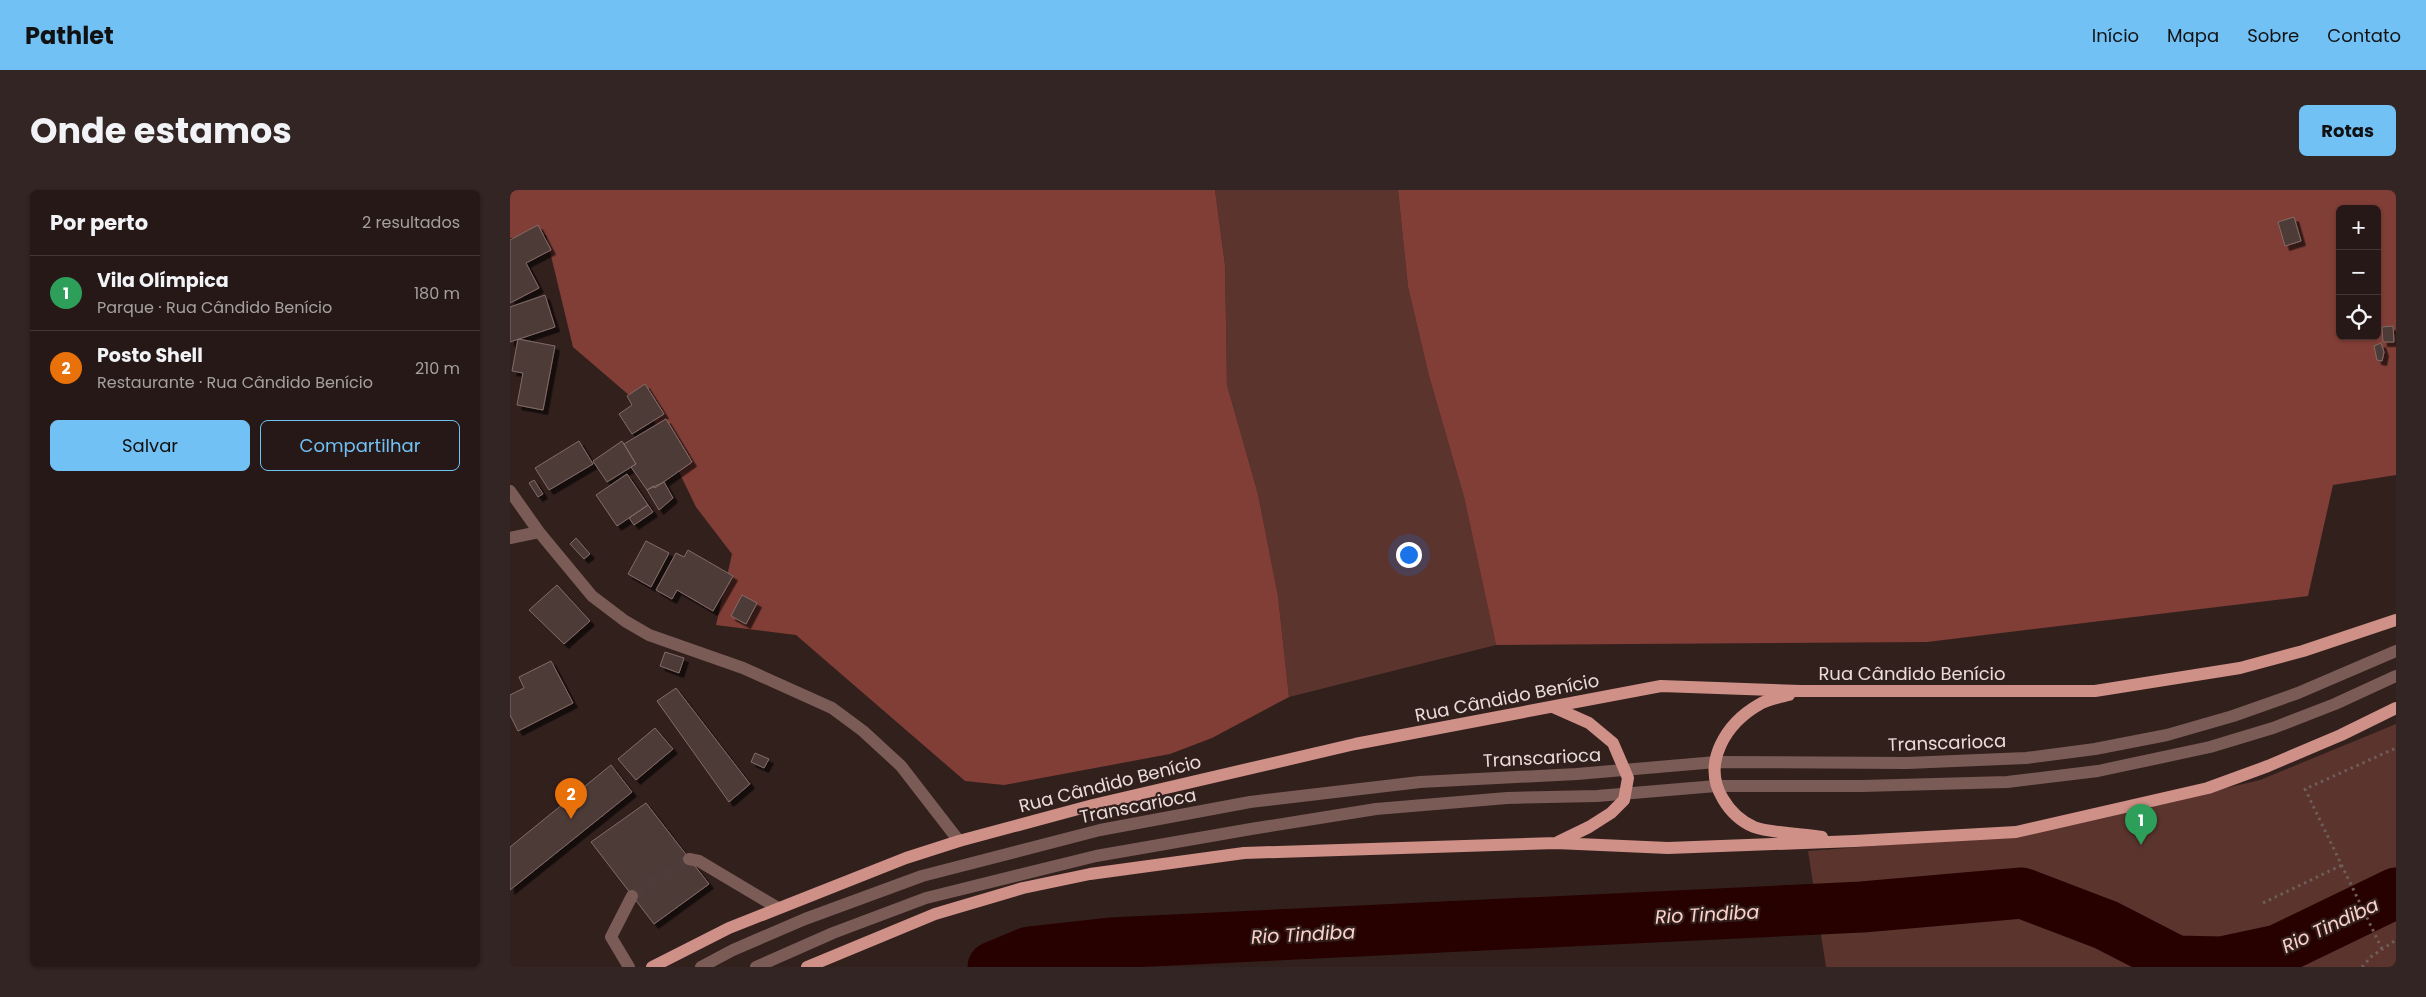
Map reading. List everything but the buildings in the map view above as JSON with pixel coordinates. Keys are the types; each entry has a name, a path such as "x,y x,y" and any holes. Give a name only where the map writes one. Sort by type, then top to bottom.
{"main road":[{"name":"Rua Cândido Benício","path":"652,967 729,928 906,858 959,841 1093,805 1355,744 1661,686 1801,691 2095,691 2240,668 2303,651 2396,620"},
{"path":"1801,691 1761,703 1738,720 1721,741 1714,774 1716,786 1731,812 1754,827 1855,841"},
{"path":"1553,707 1589,723 1613,743 1627,770 1624,800 1611,813 1589,827 1556,843"},
{"path":"807,967 935,914 1023,888 1090,874 1244,852 1556,843 1668,848 1855,841 2016,832 2208,788 2286,759 2396,708"}],"street":[{"path":"510,491 539,532 592,596 625,621 649,634 743,668 823,704 863,731 901,766 959,841"},
{"path":"510,538 539,532"},
{"name":"Transcarioca","path":"701,967 733,950 805,919 922,876 1100,830 1250,802 1420,782 1627,770 1716,762 1907,763 2026,758 2167,735 2233,716 2298,693 2396,652"},
{"path":"756,967 833,933 926,898 1096,856 1376,809 1507,798 1626,793 1716,786 1862,786 2007,782 2098,771 2210,747 2273,728 2335,704 2396,676"},
{"path":"689,858 698,861 778,908"},
{"path":"629,967 611,938 632,896"}],"path":[{"path":"2382,949 2305,790 2396,748"},
{"path":"2263,903 2342,865"},
{"path":"2362,967 2372,956 2396,940"}],"shaded area":[{"path":"510,190 1215,190 1225,265 1227,385 1258,494 1278,596 1289,697 1212,738 1170,754 1004,785 965,781 796,635 716,625 732,554 696,507 651,414 573,347 546,235 510,238"},
{"path":"1215,190 1398,190 1408,287 1429,376 1464,497 1496,645 1289,697 1278,596 1258,494 1227,385 1225,265"},
{"path":"1398,190 2396,190 2396,475 2333,485 2308,596 1927,642 1496,645 1464,497 1429,376 1408,287"},
{"path":"2396,724 2396,967 1826,967 1808,851 2032,834 2260,780"}],"waterway":[{"name":"Rio Tindiba","path":"993,967 1029,952 1110,943 1862,907 2022,893 2106,925 2176,961 2222,962 2278,950 2396,893"}],"tunnel":[{"path":"632,896 689,859"}],"place":[{"name":"Posto Shell","path":"571,819"},
{"name":"Vila Olímpica","path":"2141,845"}]}
